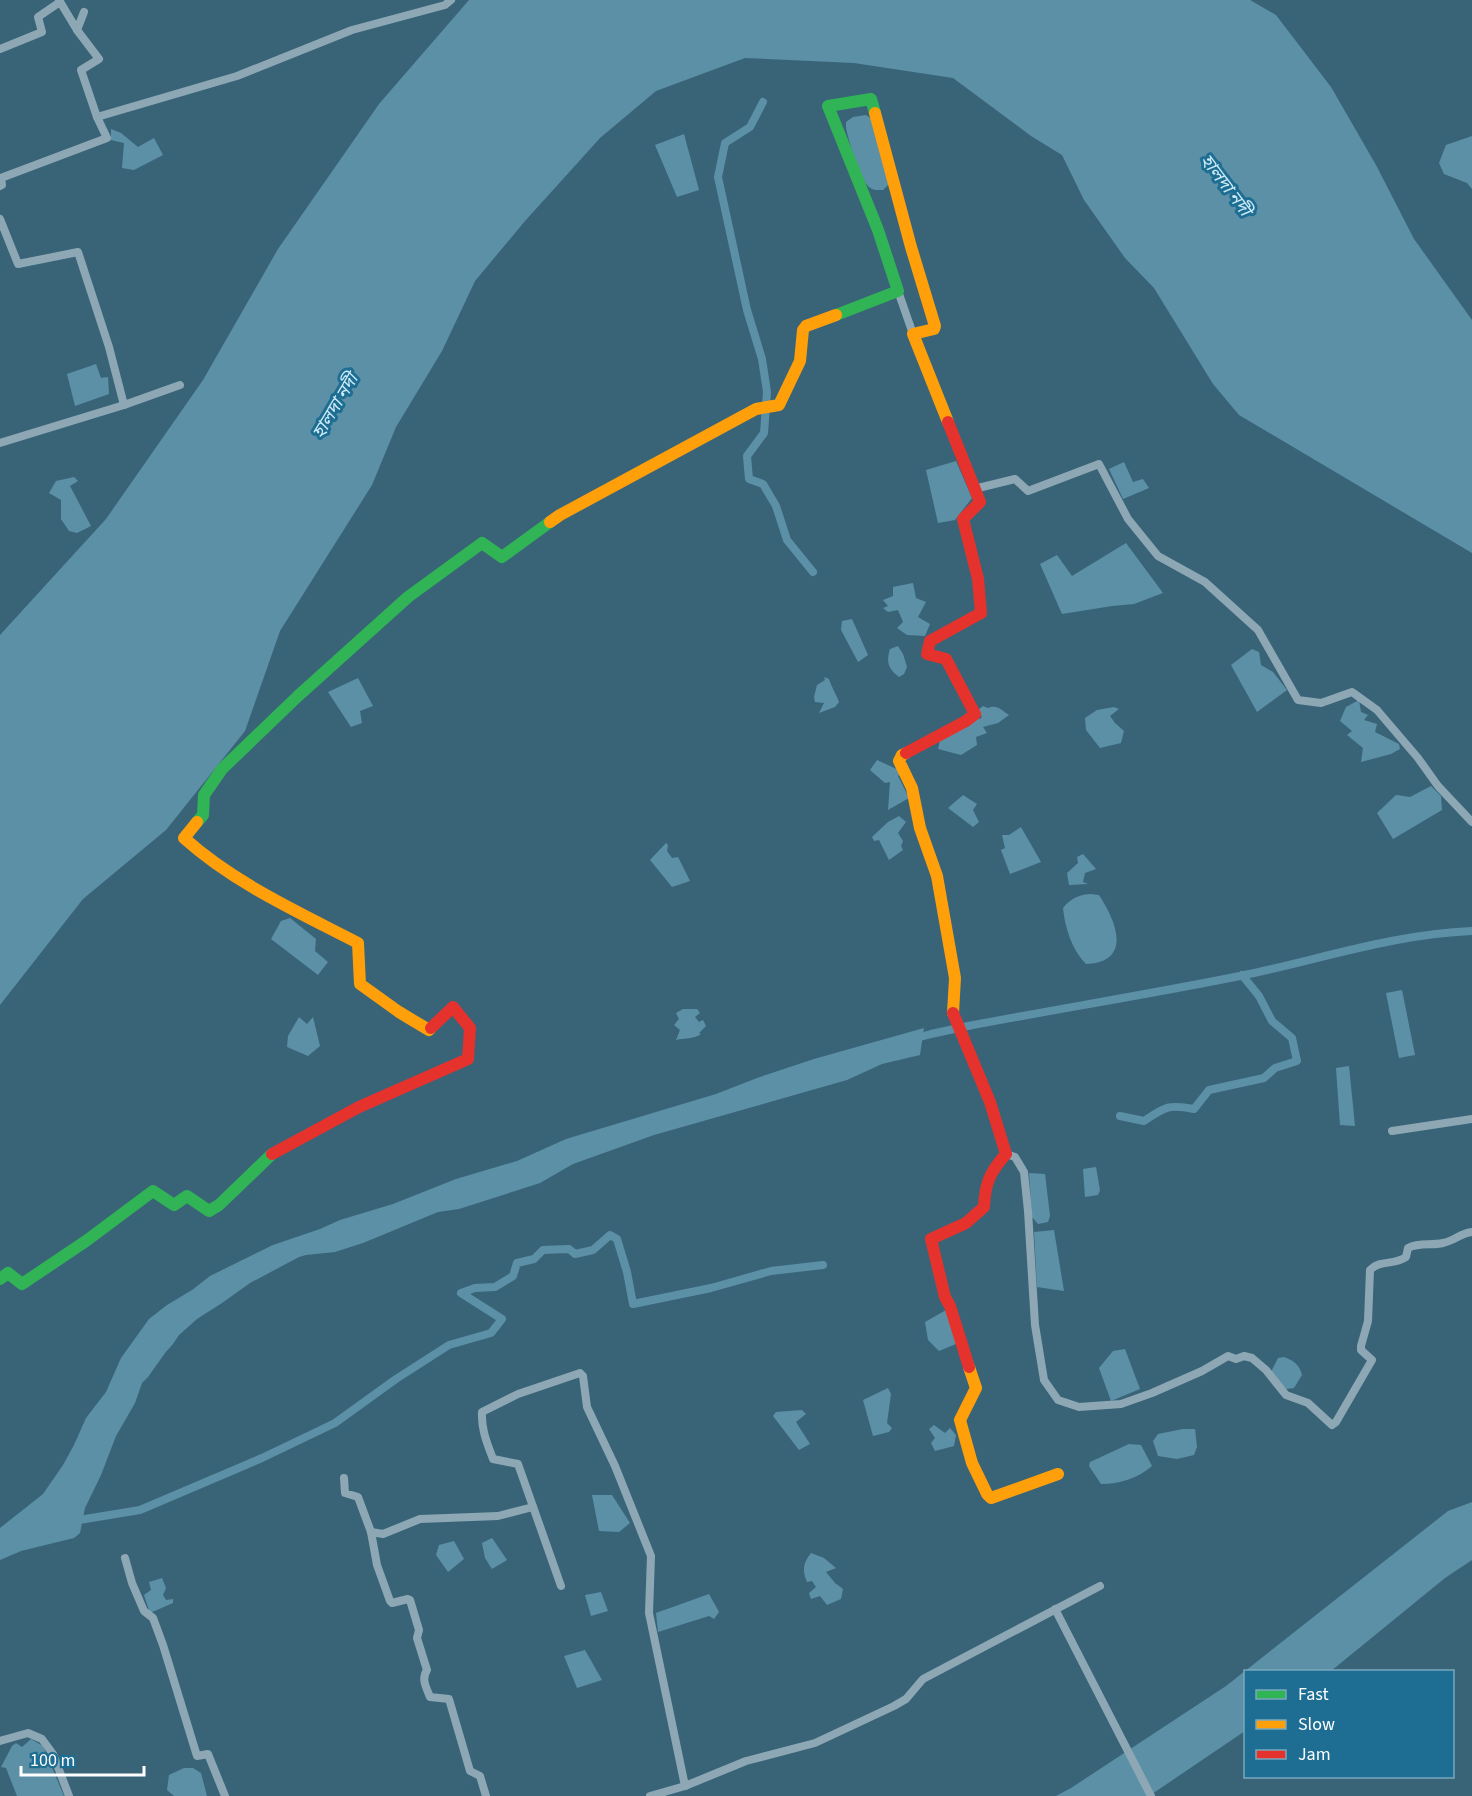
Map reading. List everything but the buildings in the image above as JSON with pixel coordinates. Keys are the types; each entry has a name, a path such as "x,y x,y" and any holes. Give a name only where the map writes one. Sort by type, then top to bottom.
{"street":[{"path":"97,117 237,76 352,30 445,5 451,0"},
{"path":"0,50 42,32 38,17 60,1 77,30 99,59 81,70 106,138 1,178 2,185 0,186"},
{"path":"77,30 84,12"},
{"path":"913,334 934,329 935,326 910,248 871,99 828,105 878,230 913,334 980,502 963,519 978,579 981,613 930,641 927,654 946,659 975,714 902,755 899,761 912,788 920,828 937,876 955,978 952,1012 990,1102 1006,1154"},
{"path":"0,219 18,264 78,252 109,347 124,405"},
{"path":"0,1279 8,1273 22,1284 86,1241 153,1191 174,1205 187,1196 209,1211 219,1205 268,1156 358,1107 468,1059 470,1028 453,1006 429,1030 399,1012 360,984 358,943 266,895 205,857 184,838 203,815 204,795 222,769 298,696 408,597 482,543 502,557 560,515 756,410 779,405 800,361 803,330 806,326 898,291"},
{"path":"0,443 124,405 180,385"},
{"path":"974,489 1015,479 1028,491 1099,464 1128,519 1158,556 1205,582 1258,630 1298,700 1321,703 1352,692 1377,710 1418,758 1438,786 1472,822"},
{"path":"1392,1131 1472,1119"},
{"path":"1006,1154 1015,1157 1024,1172 1035,1325 1044,1380 1058,1400 1079,1407 1120,1404 1202,1371 1228,1356 1236,1359 1244,1356 1252,1358 1266,1370 1287,1395 1308,1403 1332,1425 1336,1422 1372,1360 1361,1350 1368,1321 1372,1267 1381,1263 1398,1262 1407,1257 1408,1248 1416,1244 1444,1243 1466,1232 1472,1232"},
{"path":"1006,1154 991,1170 984,1192 984,1207 966,1223 931,1239 945,1297 950,1306 976,1388 960,1420 972,1463 991,1498 1059,1474"},
{"path":"561,1586 518,1464 493,1459 482,1428 482,1412 518,1394 580,1373 583,1376 587,1407 615,1466 651,1556 649,1613 685,1786"},
{"path":"344,1478 345,1494 358,1497 371,1532 377,1565 390,1600 392,1603 410,1600 419,1630 417,1638 427,1670 424,1683 430,1697 449,1699 470,1771 480,1776 486,1796"},
{"path":"371,1532 383,1534 420,1520 498,1516 533,1507"},
{"path":"125,1558 132,1583 144,1611 153,1618 163,1645 197,1756 208,1754 225,1796"},
{"path":"650,1796 685,1786 746,1761 815,1743 894,1706 906,1698 922,1679 1100,1586"},
{"path":"1055,1610 1151,1796"},
{"path":"0,1741 28,1733 42,1739 53,1754 69,1796"}],"water":[{"name":"হালদা নদী","path":"469,0 1250,0 1276,15 1331,87 1376,165 1414,239 1472,320 1472,553 1239,415 1213,384 1154,288 1125,258 1084,200 1062,155 1031,136 953,78 854,63 745,58 656,91 600,138 525,221 475,281 442,351 396,427 372,485 280,631 245,731 166,830 83,899 0,1005 0,635 106,519 203,380 278,249 379,104"},
{"path":"866,115 872,119 889,177 888,185 883,190 872,189 865,182 846,128 846,122 853,117"},
{"path":"111,129 121,133 138,147 154,138 163,155 134,170 122,168 124,143 111,140"},
{"path":"684,134 699,190 677,197 655,145"},
{"path":"1472,136 1472,189 1467,183 1444,174 1439,163 1446,145"},
{"path":"96,364 101,378 108,377 109,394 75,406 67,374"},
{"path":"956,461 972,498 955,520 938,523 926,470"},
{"path":"1124,462 1133,482 1143,479 1149,488 1123,499 1109,469"},
{"path":"74,477 78,481 70,486 91,526 77,533 69,531 61,519 61,500 49,493 56,481"},
{"path":"1126,543 1163,593 1134,604 1062,614 1040,564 1057,555 1072,576"},
{"path":"913,583 916,598 926,602 918,617 930,624 925,636 907,635 897,628 903,622 898,610 888,612 883,608 888,606 883,600 893,596 893,587"},
{"path":"852,619 868,655 858,662 841,630 842,621"},
{"path":"898,646 907,667 904,674 899,677 892,671 888,661 890,649"},
{"path":"1252,649 1259,652 1261,665 1273,672 1287,690 1257,712 1231,665"},
{"path":"824,677 829,679 839,702 835,707 819,713 824,703 815,702 814,697 817,685 825,680"},
{"path":"358,678 373,706 360,711 362,723 351,727 328,692"},
{"path":"1359,700 1361,712 1368,715 1364,720 1377,724 1375,732 1399,744 1400,749 1391,754 1361,762 1363,748 1347,735 1352,731 1340,721 1346,707"},
{"path":"983,706 996,707 1009,715 998,723 983,727 987,733 976,737 977,745 961,755 938,749 941,736 976,717 980,719 982,717 978,710"},
{"path":"1114,707 1119,709 1110,716 1124,731 1121,743 1100,748 1086,730 1085,718 1097,710"},
{"path":"877,760 903,772 898,776 909,798 888,810 890,782 885,783 870,770"},
{"path":"1431,786 1441,796 1442,810 1393,839 1377,813 1396,795 1410,797"},
{"path":"963,795 977,804 973,810 979,822 973,827 948,808"},
{"path":"899,816 906,822 898,833 903,841 901,846 903,850 889,860 879,840 874,841 872,837 888,822"},
{"path":"1021,827 1041,862 1010,874 1001,850 1005,848 1002,835 1009,835"},
{"path":"666,843 667,851 672,858 678,857 690,881 672,887 650,860"},
{"path":"1083,854 1096,869 1085,873 1083,882 1088,884 1069,885 1067,873 1078,863 1077,857"},
{"path":"1090,894 1099,895 1105,905 1115,928 1116,938 1115,948 1110,956 1101,962 1086,964 1070,938 1063,908 1075,898"},
{"path":"290,918 316,939 315,951 328,962 318,975 271,939 281,921"},
{"path":"1402,990 1415,1055 1399,1058 1386,993"},
{"path":"683,1009 697,1009 700,1013 695,1017 699,1022 703,1020 706,1026 699,1036 676,1040 680,1030 674,1025 679,1019 676,1013"},
{"path":"299,1017 307,1024 313,1017 320,1046 308,1056 287,1047 288,1036"},
{"path":"924,1028 920,1055 882,1064 847,1080 654,1135 573,1164 540,1183 459,1209 438,1212 335,1252 299,1257 250,1283 197,1319 179,1335 142,1383 135,1403 116,1436 85,1508 80,1533 74,1538 21,1551 0,1560 0,1528 43,1494 63,1465 86,1418 106,1392 121,1358 149,1319 210,1276 273,1245 340,1220 393,1204 456,1179 517,1161 566,1139 716,1094 814,1059"},
{"path":"1349,1066 1355,1126 1340,1125 1336,1068"},
{"path":"1096,1167 1100,1190 1098,1195 1085,1197 1083,1169"},
{"path":"1029,1173 1045,1174 1050,1216 1048,1222 1038,1224 1032,1217"},
{"path":"1054,1230 1064,1291 1037,1287 1034,1232"},
{"path":"946,1310 953,1317 956,1344 939,1351 928,1340 925,1322"},
{"path":"1125,1349 1140,1389 1111,1401 1099,1368 1113,1351"},
{"path":"1284,1357 1296,1363 1302,1375 1294,1388 1286,1389 1271,1372 1278,1358"},
{"path":"888,1388 891,1394 887,1423 892,1428 889,1432 873,1436 863,1400"},
{"path":"802,1410 806,1414 796,1422 810,1444 799,1450 773,1416 776,1412"},
{"path":"934,1425 945,1433 950,1428 956,1435 954,1446 935,1451 931,1443 935,1438 929,1429"},
{"path":"1195,1429 1197,1447 1194,1455 1177,1459 1158,1456 1153,1441 1158,1434"},
{"path":"1129,1444 1141,1445 1152,1466 1128,1480 1101,1484 1089,1466 1090,1462"},
{"path":"592,1495 612,1495 630,1523 619,1532 599,1531"},
{"path":"1472,1502 1472,1560 1445,1578 1332,1670 1246,1670 1448,1511"},
{"path":"492,1538 507,1560 492,1569 485,1558 482,1543"},
{"path":"454,1541 464,1559 448,1572 436,1555 439,1545"},
{"path":"811,1553 824,1558 836,1568 826,1572 843,1589 841,1599 827,1605 820,1596 811,1599 809,1593 816,1587 812,1581 807,1582 804,1570 806,1560"},
{"path":"162,1578 166,1588 163,1595 166,1600 173,1599 173,1603 150,1613 144,1595 151,1590 149,1582"},
{"path":"601,1592 608,1611 591,1616 585,1595"},
{"path":"709,1594 719,1612 714,1619 709,1616 658,1632 656,1613"},
{"path":"585,1650 602,1680 577,1688 564,1656"},
{"path":"1244,1672 1244,1732 1149,1796 1056,1796 1071,1788"},
{"path":"31,1739 43,1746 64,1796 17,1796 6,1768 1,1767 12,1746 16,1743 22,1747"},
{"path":"184,1768 193,1768 201,1773 207,1796 174,1796 167,1790 169,1775"}],"waterway":[{"path":"763,102 750,127 725,143 718,177 747,310 762,359 767,392 764,433 747,456 749,479 763,484 776,506 787,540 813,572"},
{"path":"913,1039 968,1026 1240,976 1384,942 1472,931"},
{"path":"1120,1116 1144,1121 1167,1108 1194,1109 1209,1090 1264,1078 1275,1068 1297,1061 1292,1038 1272,1021 1259,996 1242,975"},
{"path":"73,1521 140,1510 262,1458 335,1423 396,1379 449,1345 491,1333 502,1319 461,1293 475,1288 495,1287 513,1276 517,1263 534,1259 543,1250 569,1249 575,1254 593,1250 610,1235 617,1239 627,1272 633,1304 711,1288 771,1271 823,1265"}],"traffic: fast":[{"path":"836,315 898,291 878,230 828,106 871,99 875,113"},
{"path":"197,822 203,815 204,795 222,769 298,696 408,597 482,543 502,557 550,522"},
{"path":"0,1279 8,1273 22,1284 86,1241 153,1191 174,1205 187,1196 209,1211 219,1205 272,1154"}],"traffic: slow":[{"path":"875,113 935,326 934,329 913,334 948,422"},
{"path":"550,522 756,409 779,405 800,361 803,330 806,326 836,315"},
{"path":"906,753 899,761 912,788 920,828 937,876 955,978 953,1013"},
{"path":"197,822 184,838 245,883 358,943 360,984 399,1012 429,1030 431,1028"},
{"path":"969,1367 976,1388 960,1420 972,1463 987,1494 991,1498 1058,1474"}],"traffic: jam":[{"path":"906,753 975,714 946,659 927,654 930,641 981,613 978,579 963,519 980,502 948,422"},
{"path":"272,1154 359,1107 468,1059 470,1028 453,1007 431,1028"},
{"path":"953,1013 990,1102 1006,1154 989,1178 984,1207 966,1223 931,1239 945,1297 950,1306 969,1367"}]}
